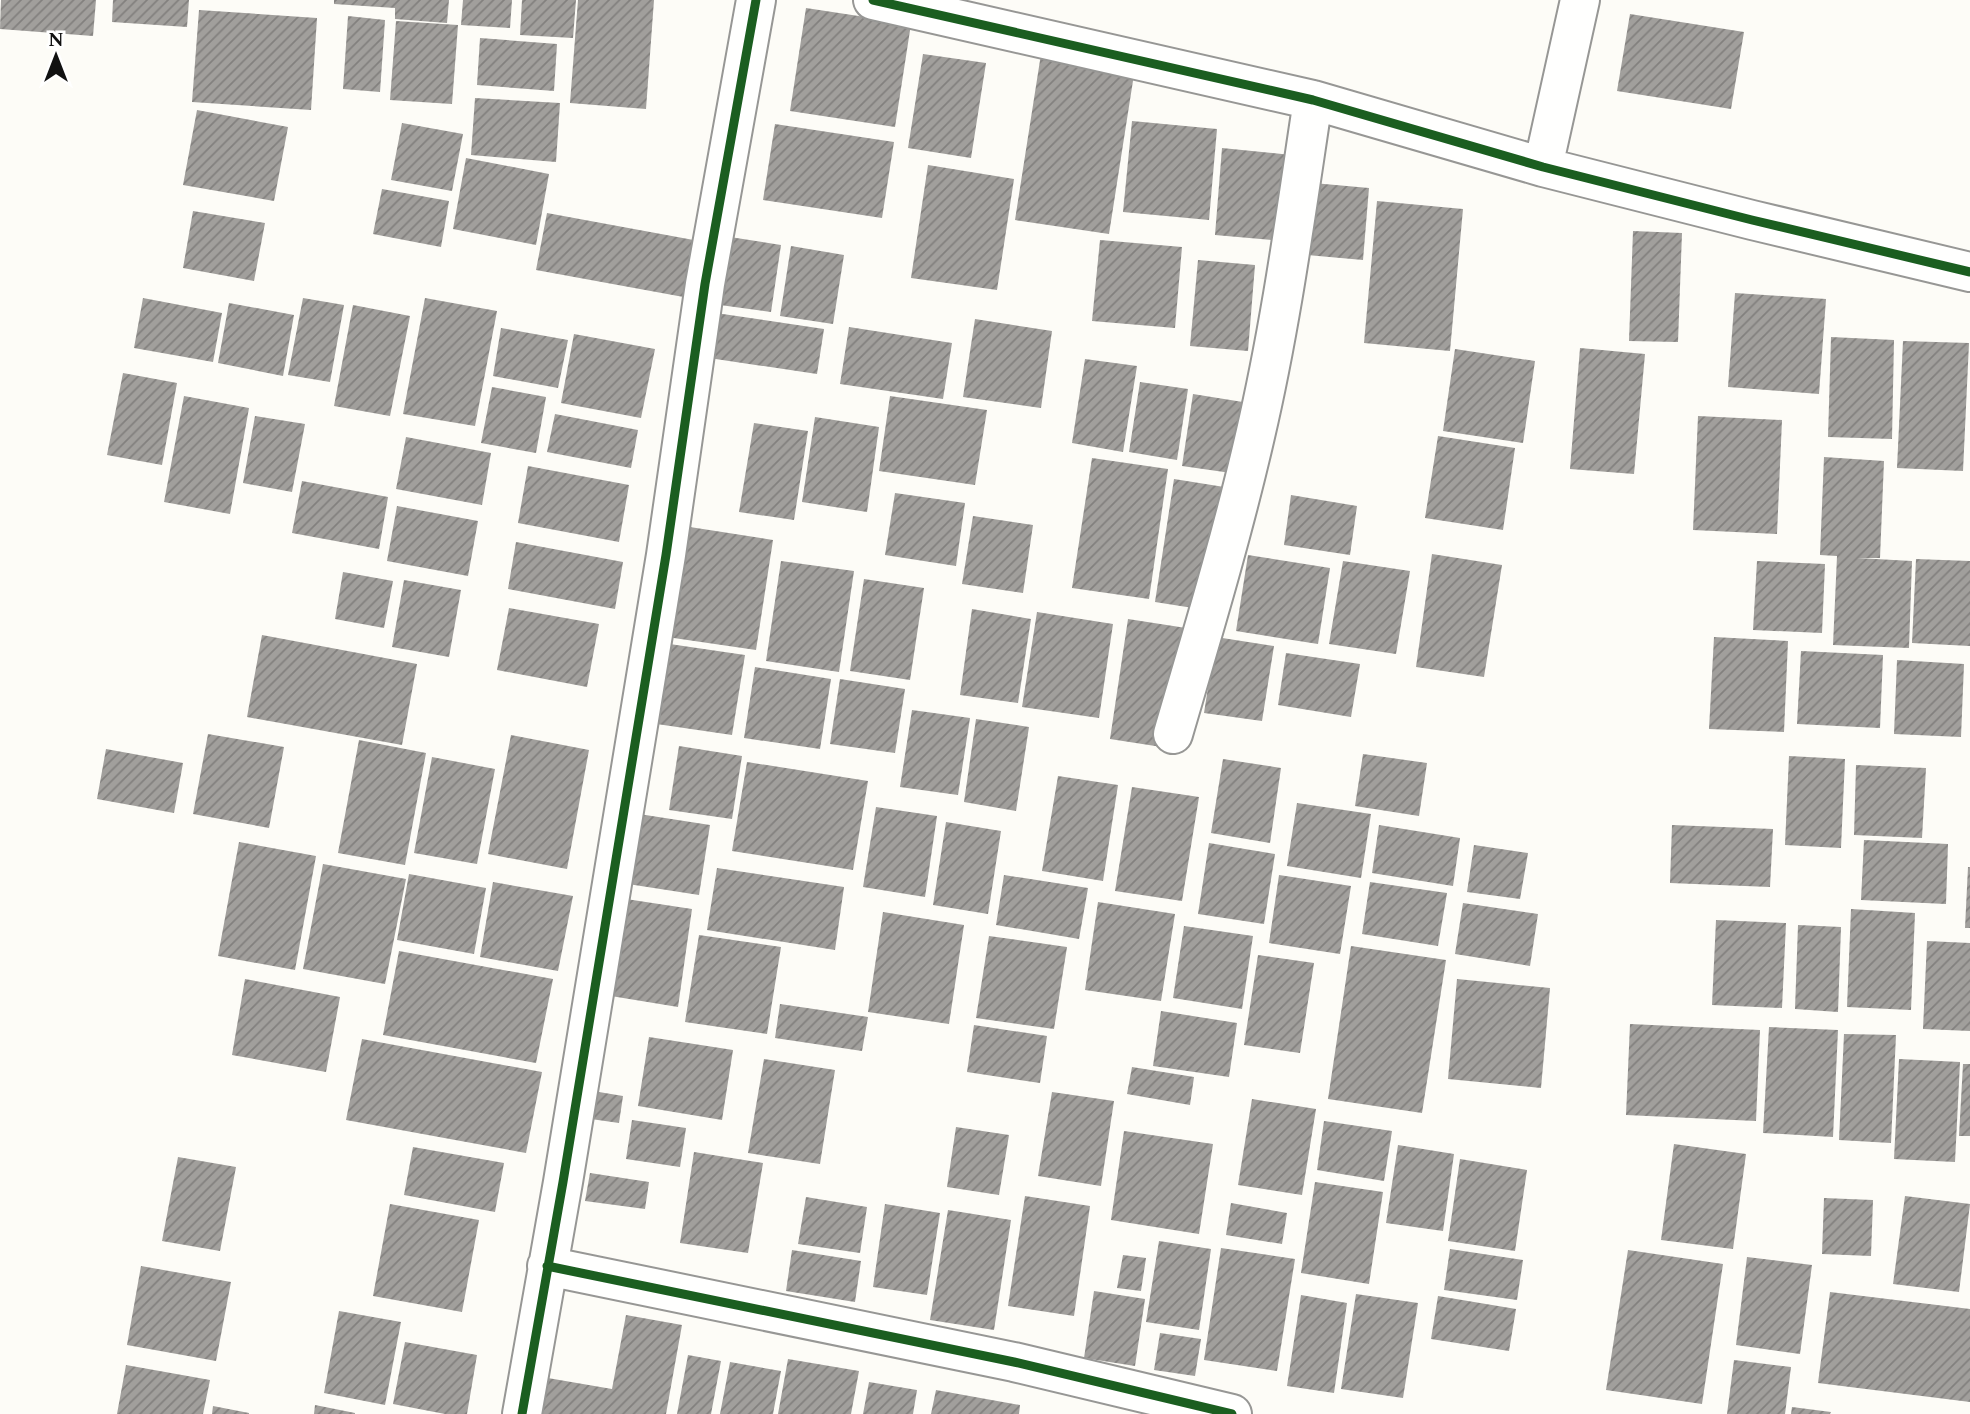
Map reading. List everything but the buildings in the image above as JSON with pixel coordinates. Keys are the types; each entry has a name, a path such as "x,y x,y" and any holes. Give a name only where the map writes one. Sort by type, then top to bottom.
{"street":[{"path":"522,1414 666,555 705,284 756,0"},
{"path":"873,0 1313,100 1543,167 1970,272"},
{"path":"1543,167 1580,0"},
{"path":"1173,734 1209,613 1255,435 1286,276 1313,100"},
{"path":"547,1266 1131,1402 1232,1414"}],"cycle path":[{"path":"522,1414 666,555 705,284 756,0"},
{"path":"873,0 1313,100 1543,167 1970,272"},
{"path":"547,1266 1014,1362 1232,1414"}]}
